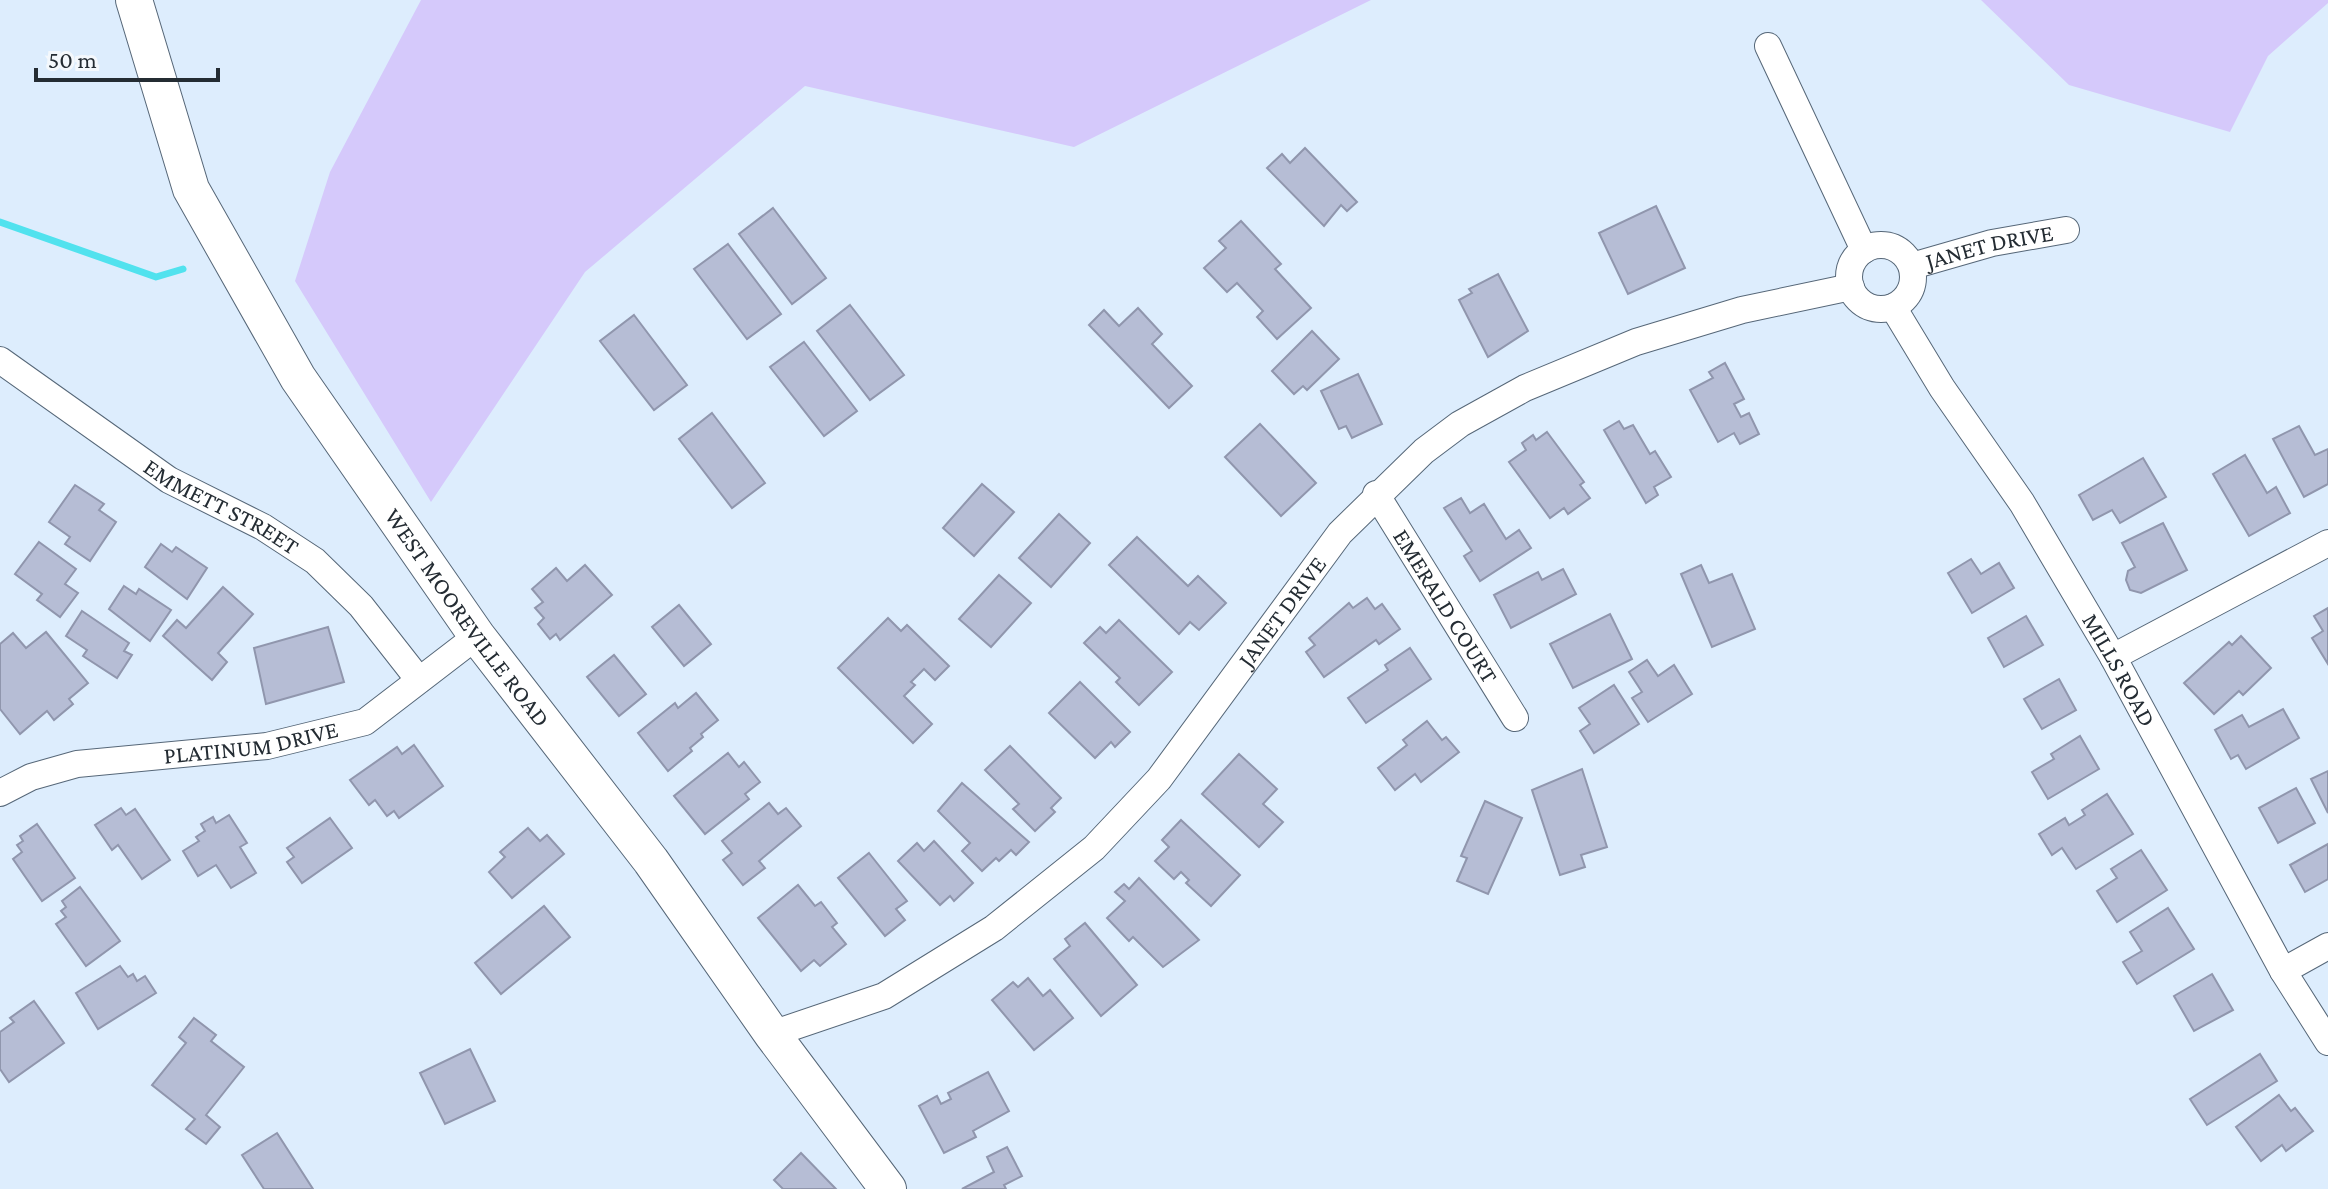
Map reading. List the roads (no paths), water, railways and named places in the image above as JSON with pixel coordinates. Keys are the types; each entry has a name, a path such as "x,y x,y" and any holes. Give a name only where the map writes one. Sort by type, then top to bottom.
{"main road":[{"name":"WEST MOOREVILLE ROAD","path":"134,0 191,189 298,378 477,636 651,861 772,1034 888,1189"}],"street":[{"path":"1768,46 1864,250"},
{"name":"JANET DRIVE","path":"1912,266 1992,243 2066,230"},
{"path":"1883,245 1892,247 1912,266 1913,286 1902,302 1883,310 1863,304 1851,287 1851,266 1864,250 1883,245"},
{"name":"JANET DRIVE","path":"772,1034 884,996 994,928 1094,848 1159,779 1264,632 1340,533 1376,494 1460,424 1525,388 1636,342 1742,310 1851,287"},
{"name":"MILLS ROAD","path":"1893,307 1942,388 2022,503 2113,657 2283,971 2328,1042"},
{"name":"EMMETT STREET","path":"0,360 169,480 263,527 315,561 361,606 419,680"},
{"name":"EMERALD COURT","path":"1376,494 1515,718"},
{"path":"2113,657 2328,543"},
{"name":"PLATINUM DRIVE","path":"0,793 31,777 77,764 267,746 365,722 477,636"},
{"path":"2283,971 2328,946"}],"waterway":[{"path":"0,222 156,277 183,269"}]}
